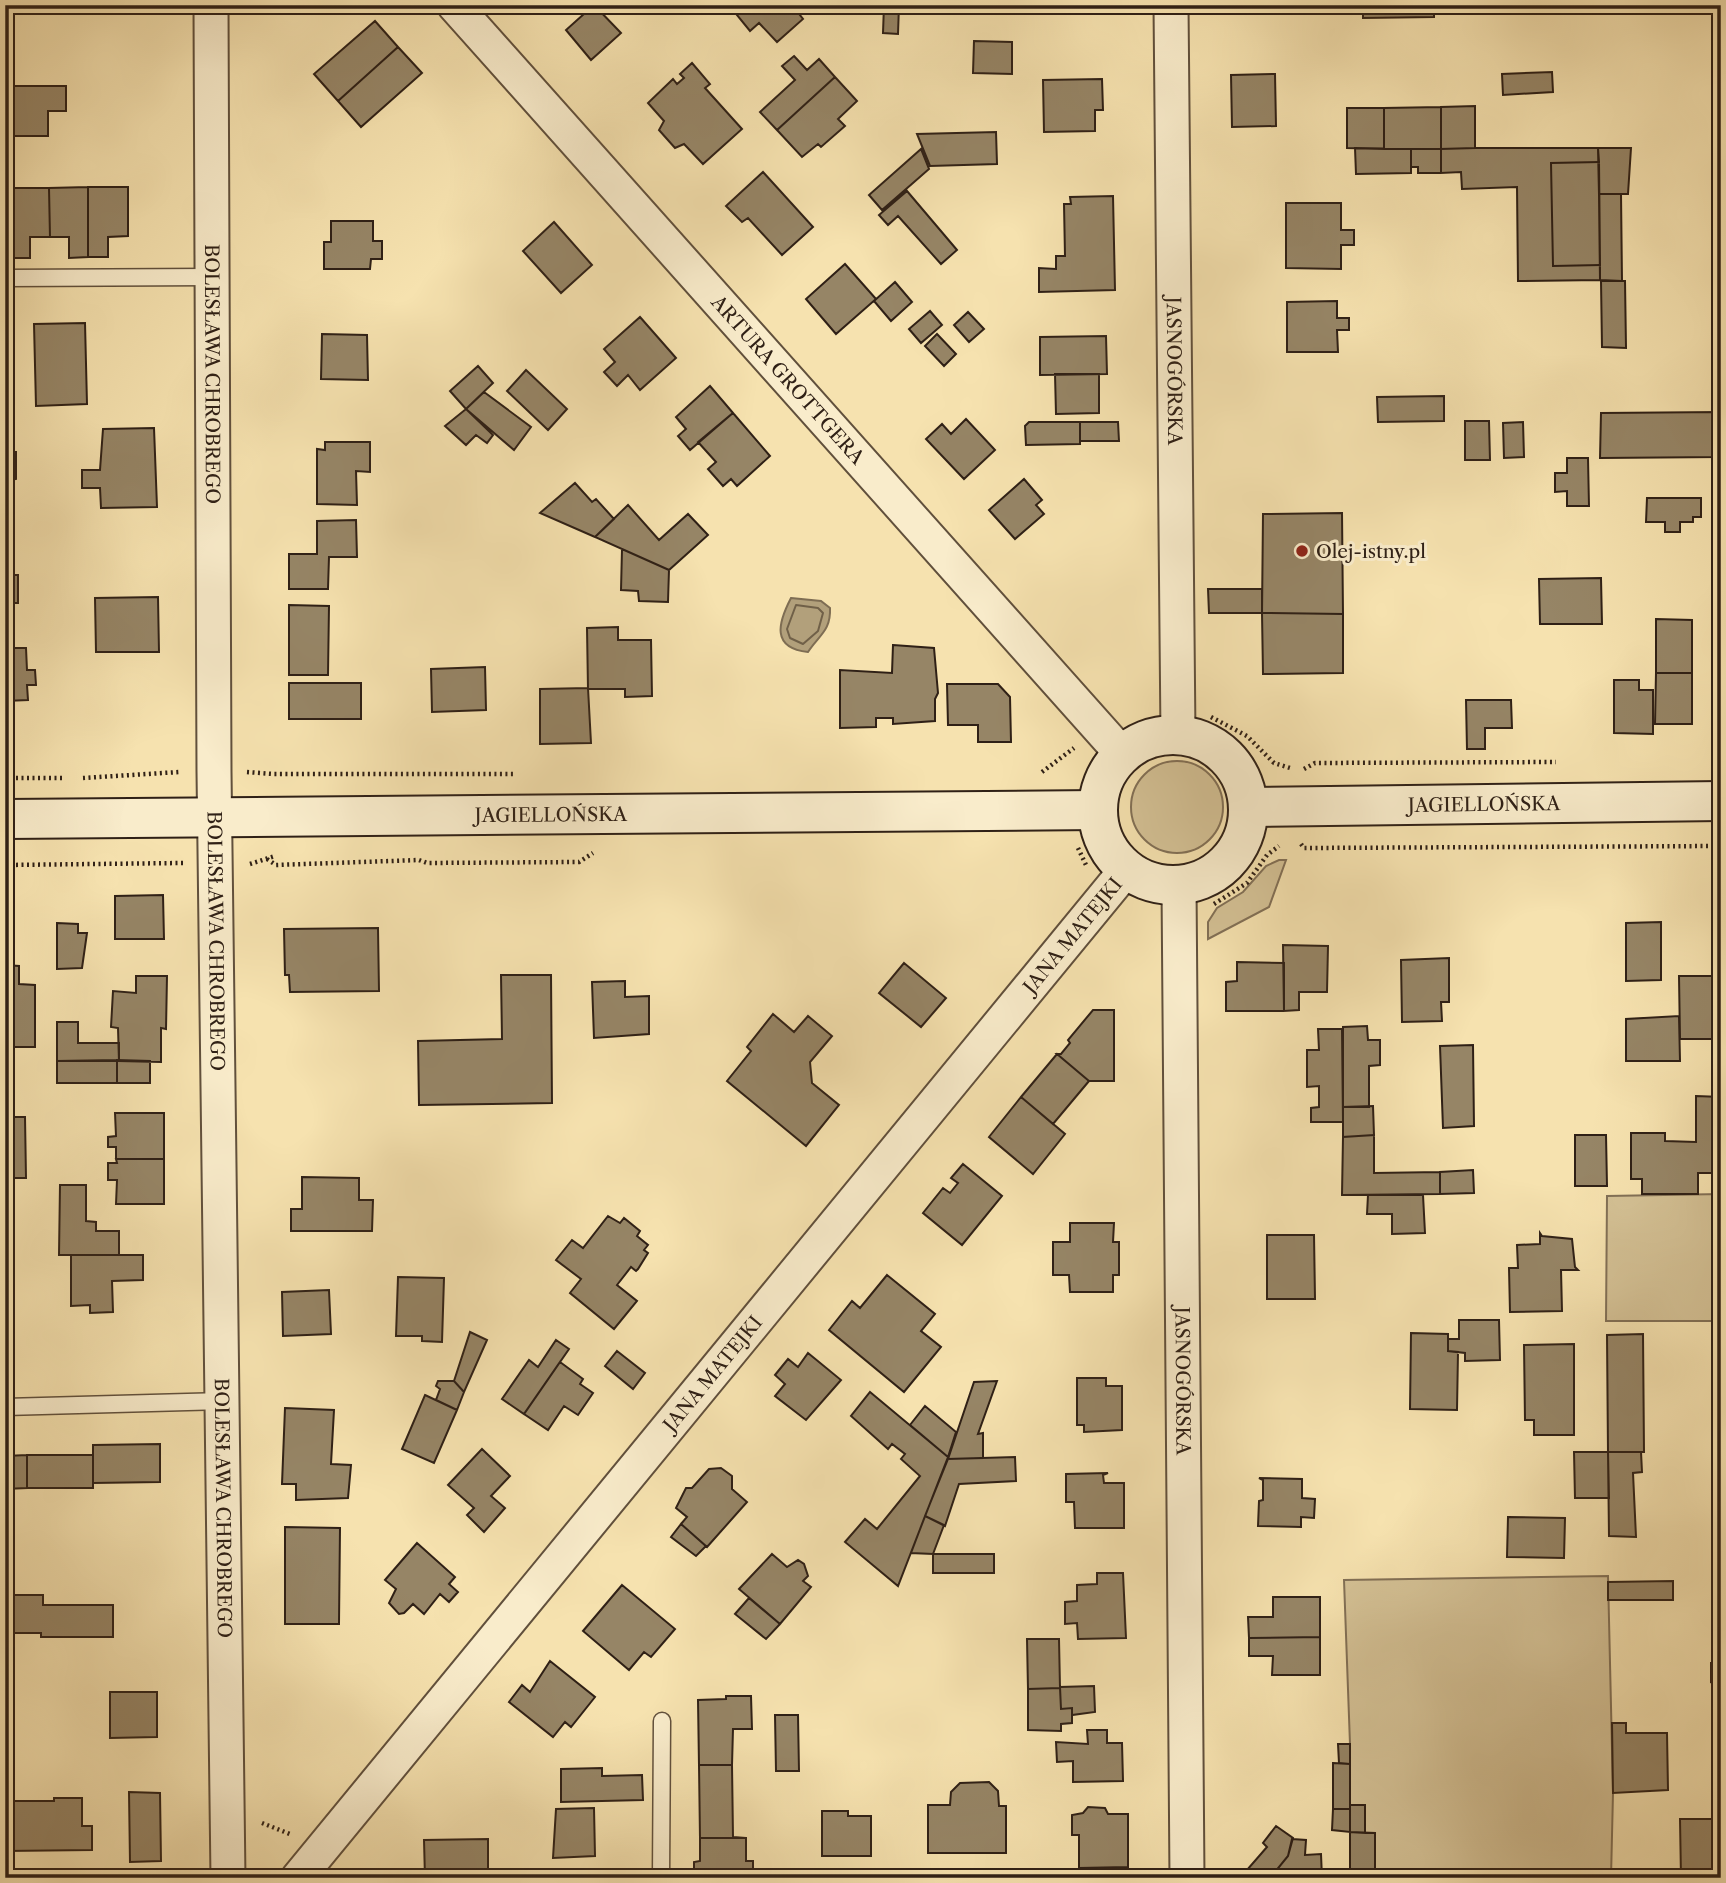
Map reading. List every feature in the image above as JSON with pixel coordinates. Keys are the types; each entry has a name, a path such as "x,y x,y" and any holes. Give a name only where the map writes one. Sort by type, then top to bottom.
{"street":[{"name":"BOLESŁAWA CHROBREGO","path":"211,5 214,771 230,1819 228,1878"},
{"name":"ARTURA GROTTGERA","path":"454,5 1122,754"},
{"name":"JASNOGÓRSKA","path":"1171,5 1178,735"},
{"path":"1164,734 1178,735 1214,747 1227,758 1244,785 1248,807 1247,830 1230,859 1199,882 1179,886 1144,880 1126,870 1104,843 1097,810 1104,778 1122,754 1145,740 1164,734"},
{"name":"JAGIELLOŃSKA","path":"1248,807 1721,801"},
{"name":"JAGIELLOŃSKA","path":"5,819 1097,810"},
{"name":"JANA MATEJKI","path":"298,1878 1126,870"},
{"name":"JASNOGÓRSKA","path":"1179,886 1187,1878"}],"lane":[{"path":"5,278 212,277"},
{"path":"5,1407 224,1401"},
{"path":"661,1878 662,1721"}],"path":[{"path":"5,778 214,771"},
{"path":"1301,840 1304,848 1721,846"},
{"path":"316,856 576,855 594,844"},
{"path":"1077,846 1085,858 1086,870"},
{"path":"216,878 245,876 246,866 275,856 289,856"},
{"path":"230,1819 250,1819 300,1837"}],"shaded area":[{"path":"1177,761 1194,765 1209,775 1219,790 1223,807 1219,824 1209,839 1194,849 1177,853 1160,849 1145,839 1135,824 1131,807 1135,790 1145,775 1160,765"},
{"path":"1286,860 1269,907 1208,939 1208,922 1217,908 1243,892 1266,866"},
{"path":"1721,1194 1721,1321 1606,1321 1607,1196"},
{"path":"1608,1576 1613,1793 1611,1878 1350,1878 1350,1744 1344,1580"}],"water":[{"path":"791,598 821,601 830,608 826,628 808,652 796,650 783,640 781,625"}],"building":[{"path":"594,5 621,33 591,60 566,30"},
{"path":"737,5 792,5 803,19 777,42 759,23 750,31 732,9"},
{"path":"884,5 899,5 898,34 883,33"},
{"path":"1363,5 1434,5 1434,17 1363,18"},
{"path":"375,21 398,47 338,101 314,74"},
{"path":"974,41 1012,42 1012,74 973,73"},
{"path":"398,47 422,73 361,127 338,101"},
{"path":"794,56 807,70 819,59 835,77 777,130 760,112 795,80 782,66"},
{"path":"692,63 710,84 705,88 742,129 703,164 684,144 675,148 659,130 664,121 648,103 673,79 677,84 684,78 680,74"},
{"path":"1552,72 1553,92 1503,95 1502,74"},
{"path":"1275,74 1276,126 1232,127 1231,75"},
{"path":"835,77 857,101 838,119 845,126 821,147 818,144 802,157 777,130"},
{"path":"1102,79 1103,110 1095,110 1095,131 1044,132 1043,80"},
{"path":"5,86 66,86 66,111 48,111 48,136 5,136"},
{"path":"1475,106 1475,148 1441,149 1441,107"},
{"path":"1441,107 1441,149 1384,149 1384,108"},
{"path":"1347,108 1384,108 1384,149 1347,148"},
{"path":"996,132 997,164 930,166 917,134"},
{"path":"1355,148 1411,149 1411,173 1356,174"},
{"path":"1598,148 1599,162 1551,163 1553,266 1600,265 1600,280 1518,281 1517,187 1462,189 1461,172 1441,173 1441,149"},
{"path":"1598,148 1631,148 1628,194 1599,194"},
{"path":"921,149 929,169 882,210 869,195"},
{"path":"1411,149 1441,149 1441,173 1418,173 1418,167 1411,167"},
{"path":"1599,162 1600,265 1553,266 1551,163"},
{"path":"763,172 813,227 782,255 748,218 742,222 726,206"},
{"path":"88,187 128,187 128,236 108,237 108,257 88,257"},
{"path":"88,187 88,257 69,258 69,237 50,237 49,188"},
{"path":"5,188 10,188 11,258 5,258"},
{"path":"10,188 49,188 50,237 30,237 30,258 11,258"},
{"path":"907,191 957,250 941,264 898,216 888,225 879,215"},
{"path":"1599,194 1621,194 1622,281 1600,280"},
{"path":"1113,196 1115,290 1039,292 1039,268 1056,269 1056,256 1065,256 1064,204 1071,204 1070,197"},
{"path":"1286,203 1341,203 1341,230 1354,230 1354,245 1341,245 1341,269 1286,268"},
{"path":"331,221 373,221 373,241 382,241 382,259 371,259 370,269 324,269 324,242 331,242"},
{"path":"554,222 592,265 561,293 523,251"},
{"path":"1713,233 1721,233 1721,276 1720,249 1713,249"},
{"path":"845,264 876,299 836,334 806,299"},
{"path":"1601,281 1625,281 1626,348 1602,347"},
{"path":"895,282 912,302 891,321 874,301"},
{"path":"1337,301 1337,318 1349,318 1349,330 1337,330 1338,352 1287,352 1287,302"},
{"path":"930,311 942,325 921,343 909,329"},
{"path":"968,312 984,329 969,342 954,325"},
{"path":"640,317 676,358 640,390 628,375 617,386 604,372 615,362 604,349"},
{"path":"85,323 87,404 36,406 34,324"},
{"path":"322,334 367,335 368,380 321,379"},
{"path":"937,334 956,354 944,366 925,346"},
{"path":"1106,336 1107,374 1040,375 1040,337"},
{"path":"478,366 493,383 466,409 450,391"},
{"path":"526,370 567,409 548,430 507,391"},
{"path":"1055,374 1099,374 1099,413 1056,414"},
{"path":"710,386 733,413 690,450 678,436 686,429 676,417"},
{"path":"484,392 531,427 514,450 466,409"},
{"path":"1444,396 1444,421 1378,422 1377,397"},
{"path":"466,409 493,435 487,443 476,435 466,445 445,426"},
{"path":"1721,412 1721,457 1600,458 1601,413"},
{"path":"733,413 770,456 737,486 731,479 723,486 708,469 716,462 698,442"},
{"path":"966,419 995,450 964,479 926,439 942,424 951,434"},
{"path":"1465,421 1489,421 1490,460 1465,460"},
{"path":"1029,422 1080,422 1080,444 1026,445 1025,426"},
{"path":"1080,422 1118,422 1119,441 1080,441"},
{"path":"1523,422 1524,457 1504,458 1503,423"},
{"path":"154,428 157,507 101,508 100,488 82,488 82,470 100,470 103,429"},
{"path":"325,442 370,442 370,472 356,471 357,505 317,504 317,449 325,450"},
{"path":"5,452 16,452 16,479 11,480 11,490 7,489"},
{"path":"1567,458 1588,458 1589,506 1567,506 1567,491 1555,492 1555,473 1567,473"},
{"path":"1024,479 1042,500 1036,505 1044,514 1015,539 989,510"},
{"path":"575,483 592,502 596,499 614,519 595,537 540,513"},
{"path":"1647,498 1701,498 1701,517 1693,517 1693,522 1680,522 1680,532 1665,532 1665,522 1646,522"},
{"path":"628,505 659,540 688,514 708,535 669,570 595,537"},
{"name":"Olej-istny.pl","path":"1342,513 1343,614 1262,613 1263,514"},
{"path":"356,520 357,557 329,557 328,589 289,589 289,554 317,554 317,521"},
{"path":"5,549 8,549 12,575 18,575 18,603 5,603"},
{"path":"622,549 669,570 668,602 639,601 638,591 621,590"},
{"path":"1601,578 1602,624 1540,624 1539,579"},
{"path":"1208,589 1262,589 1262,613 1209,613"},
{"path":"158,597 159,652 96,652 95,598"},
{"path":"289,605 329,606 328,675 289,675"},
{"path":"1262,613 1343,614 1343,673 1263,674"},
{"path":"1656,619 1692,620 1692,673 1656,673"},
{"path":"618,627 618,640 651,640 652,696 625,697 625,689 588,689 587,628"},
{"path":"893,645 934,648 938,693 935,699 935,721 893,724 893,718 876,718 876,727 840,728 840,670 892,673"},
{"path":"5,648 26,648 27,670 35,670 36,685 27,685 28,700 5,701"},
{"path":"485,667 486,710 432,712 431,669"},
{"path":"1656,673 1692,673 1692,724 1655,724"},
{"path":"1614,680 1639,680 1639,690 1653,690 1653,734 1614,733"},
{"path":"289,683 361,683 361,719 289,719"},
{"path":"947,684 998,684 1010,697 1011,742 978,742 978,725 948,725"},
{"path":"588,688 591,743 540,744 540,689"},
{"path":"1466,700 1511,700 1512,728 1485,728 1485,749 1467,749"},
{"path":"163,895 164,939 115,939 115,896"},
{"path":"1661,922 1661,980 1626,981 1626,923"},
{"path":"57,923 78,924 78,933 87,933 82,968 57,969"},
{"path":"378,928 379,991 290,992 289,975 285,975 284,929"},
{"path":"1283,945 1328,946 1327,992 1299,992 1299,1010 1284,1011"},
{"path":"1449,958 1449,1002 1441,1002 1442,1021 1402,1022 1401,960"},
{"path":"1237,962 1284,963 1284,1011 1226,1011 1226,982 1237,981"},
{"path":"904,963 946,998 921,1027 879,993"},
{"path":"5,965 19,966 19,984 35,985 35,1047 5,1047"},
{"path":"501,975 551,975 552,1103 419,1105 418,1041 502,1039"},
{"path":"136,976 167,976 166,1029 161,1028 161,1062 119,1061 118,1028 111,1027 113,991 136,993"},
{"path":"1679,976 1716,976 1716,995 1721,995 1721,1011 1716,1011 1716,1039 1680,1039"},
{"path":"625,981 625,997 649,996 649,1034 594,1038 592,982"},
{"path":"1093,1010 1114,1010 1114,1081 1089,1081 1057,1054 1061,1054 1070,1043 1068,1040"},
{"path":"773,1014 794,1032 808,1016 832,1036 810,1062 812,1083 839,1105 806,1146 727,1081 751,1051 747,1047"},
{"path":"1679,1016 1680,1061 1626,1061 1626,1019"},
{"path":"57,1022 78,1022 78,1043 119,1043 119,1061 57,1061"},
{"path":"1367,1026 1368,1040 1380,1040 1380,1065 1369,1066 1369,1107 1343,1107 1343,1027"},
{"path":"1318,1029 1342,1029 1343,1122 1311,1122 1311,1108 1319,1107 1319,1086 1307,1087 1307,1050 1319,1050"},
{"path":"1473,1045 1474,1126 1443,1128 1440,1046"},
{"path":"1057,1054 1089,1081 1053,1124 1021,1097"},
{"path":"117,1060 117,1083 57,1083 57,1061"},
{"path":"117,1060 150,1061 150,1083 117,1083"},
{"path":"1696,1096 1721,1097 1721,1173 1698,1173 1698,1194 1642,1194 1642,1179 1631,1179 1631,1133 1665,1133 1665,1141 1696,1142"},
{"path":"1021,1097 1065,1134 1033,1174 989,1137"},
{"path":"1373,1106 1374,1135 1343,1137 1343,1107"},
{"path":"115,1113 164,1113 164,1159 116,1159 116,1147 108,1147 108,1137 116,1136"},
{"path":"5,1117 25,1117 26,1178 5,1178"},
{"path":"1374,1135 1374,1173 1440,1172 1440,1194 1342,1195 1343,1137"},
{"path":"1575,1135 1606,1135 1607,1186 1575,1186"},
{"path":"116,1159 164,1159 164,1204 116,1204 117,1180 108,1180 108,1163 117,1163"},
{"path":"963,1164 1002,1196 962,1245 923,1213 943,1188 950,1193 958,1183 951,1178"},
{"path":"1473,1170 1474,1193 1440,1194 1440,1172"},
{"path":"302,1177 359,1178 359,1200 373,1200 372,1231 291,1231 291,1209 302,1209"},
{"path":"60,1185 86,1185 86,1221 96,1222 96,1231 119,1231 119,1255 59,1255"},
{"path":"1368,1195 1423,1195 1425,1233 1392,1234 1392,1214 1367,1214"},
{"path":"608,1216 620,1223 624,1218 640,1231 637,1236 648,1245 644,1250 648,1253 638,1269 636,1271 631,1267 617,1285 637,1301 614,1329 570,1293 581,1279 556,1260 572,1240 583,1248"},
{"path":"1070,1223 1114,1223 1113,1242 1119,1242 1119,1275 1113,1275 1113,1292 1070,1292 1069,1275 1053,1275 1053,1242 1070,1242"},
{"path":"1540,1233 1542,1236 1572,1239 1575,1267 1578,1270 1561,1270 1562,1311 1510,1312 1509,1268 1518,1268 1517,1245 1540,1244"},
{"path":"1267,1235 1314,1235 1315,1299 1267,1299"},
{"path":"71,1255 143,1255 143,1280 112,1281 113,1312 90,1313 90,1305 71,1306"},
{"path":"887,1275 935,1314 921,1331 941,1347 904,1392 829,1330 852,1301 860,1308"},
{"path":"398,1277 444,1278 442,1342 422,1341 422,1336 396,1336"},
{"path":"329,1290 331,1334 283,1336 282,1292"},
{"path":"1459,1320 1499,1320 1500,1360 1465,1361 1465,1353 1448,1351 1448,1339 1459,1339"},
{"path":"470,1332 487,1340 464,1392 454,1381"},
{"path":"1411,1333 1448,1334 1448,1351 1458,1352 1457,1410 1410,1409"},
{"path":"1643,1334 1644,1452 1608,1452 1607,1335"},
{"path":"556,1340 569,1349 524,1414 502,1399 529,1360 538,1367"},
{"path":"1574,1344 1574,1435 1534,1435 1534,1420 1525,1420 1524,1345"},
{"path":"617,1351 645,1373 633,1389 605,1366"},
{"path":"808,1353 841,1380 806,1420 775,1396 785,1384 775,1375 788,1359 798,1367"},
{"path":"560,1362 583,1379 580,1384 593,1393 578,1415 564,1406 548,1430 524,1414"},
{"path":"1077,1378 1106,1378 1106,1386 1122,1386 1122,1430 1084,1432 1084,1425 1077,1425"},
{"path":"438,1381 454,1381 464,1392 457,1410 436,1400 440,1389 436,1386"},
{"path":"997,1381 978,1434 983,1433 983,1458 948,1459 974,1382"},
{"path":"870,1392 948,1457 898,1586 845,1542 865,1519 877,1529 920,1476 901,1459 905,1454 892,1444 888,1449 851,1416"},
{"path":"425,1395 457,1410 434,1463 402,1449"},
{"path":"925,1406 956,1432 948,1457 910,1425"},
{"path":"285,1408 334,1410 331,1464 351,1465 348,1498 296,1500 296,1484 282,1484"},
{"path":"160,1444 160,1482 93,1483 93,1445"},
{"path":"482,1449 510,1476 491,1496 505,1508 484,1532 467,1515 474,1508 448,1485"},
{"path":"1574,1452 1608,1452 1609,1498 1575,1498"},
{"path":"1608,1452 1641,1452 1642,1472 1633,1473 1636,1537 1609,1536"},
{"path":"27,1455 27,1488 5,1489 5,1456"},
{"path":"27,1455 93,1455 93,1488 27,1488"},
{"path":"1015,1457 1016,1481 959,1484 945,1526 925,1516 948,1459"},
{"path":"721,1468 732,1476 732,1489 747,1502 707,1547 681,1524 687,1517 676,1508 686,1488 692,1488 709,1469"},
{"path":"1108,1473 1103,1475 1104,1483 1124,1483 1124,1528 1075,1528 1074,1502 1066,1502 1066,1474"},
{"path":"1259,1478 1302,1479 1302,1498 1315,1499 1314,1518 1301,1517 1301,1527 1258,1526 1259,1501 1263,1500 1263,1480"},
{"path":"925,1516 944,1525 933,1554 911,1553"},
{"path":"1508,1517 1565,1518 1564,1558 1507,1557"},
{"path":"681,1524 706,1546 696,1556 671,1537"},
{"path":"285,1527 340,1528 339,1624 285,1624"},
{"path":"417,1543 455,1577 449,1584 458,1592 449,1602 440,1594 424,1614 413,1604 399,1614 389,1603 396,1589 385,1580"},
{"path":"772,1554 787,1567 798,1560 804,1564 808,1576 803,1581 811,1587 780,1624 739,1589"},
{"path":"933,1554 994,1554 994,1573 933,1573"},
{"path":"1097,1573 1123,1573 1126,1638 1078,1639 1077,1623 1065,1624 1065,1602 1077,1601 1077,1585 1097,1584"},
{"path":"1673,1581 1673,1600 1608,1600 1608,1582"},
{"path":"622,1585 675,1629 651,1657 644,1652 629,1670 583,1631"},
{"path":"7,1595 43,1595 43,1605 113,1605 113,1637 41,1637 41,1633 10,1633 7,1629"},
{"path":"1273,1597 1320,1597 1320,1637 1249,1638 1248,1617 1273,1617"},
{"path":"749,1598 780,1624 766,1639 735,1614"},
{"path":"1320,1637 1320,1675 1272,1675 1273,1656 1249,1656 1249,1638"},
{"path":"1027,1639 1059,1639 1060,1688 1028,1689"},
{"path":"550,1661 595,1697 571,1727 565,1722 553,1737 509,1702 522,1685 530,1692"},
{"path":"1711,1663 1721,1663 1721,1723 1719,1681 1711,1682"},
{"path":"1094,1686 1095,1712 1072,1715 1072,1708 1061,1709 1060,1687"},
{"path":"1060,1688 1061,1709 1072,1708 1072,1723 1061,1724 1061,1731 1028,1730 1028,1689"},
{"path":"110,1692 157,1692 157,1737 110,1738"},
{"path":"726,1696 751,1696 752,1729 733,1729 732,1765 699,1765 698,1700 726,1699"},
{"path":"775,1715 798,1715 799,1771 776,1771"},
{"path":"1612,1723 1626,1723 1626,1733 1667,1733 1668,1790 1613,1793"},
{"path":"1087,1730 1107,1730 1107,1743 1122,1743 1123,1781 1073,1782 1073,1761 1057,1762 1056,1742 1088,1744"},
{"path":"1338,1744 1350,1744 1350,1764 1339,1763"},
{"path":"1333,1763 1350,1764 1350,1809 1333,1809"},
{"path":"699,1765 732,1765 733,1837 746,1838 700,1838"},
{"path":"602,1768 602,1776 642,1775 643,1800 561,1802 561,1769"},
{"path":"989,1782 998,1791 999,1806 1006,1806 1006,1853 928,1853 928,1805 950,1805 951,1792 960,1783"},
{"path":"129,1792 160,1793 161,1861 130,1862"},
{"path":"54,1798 82,1798 82,1826 92,1826 92,1850 5,1851 5,1801 54,1801"},
{"path":"1350,1805 1365,1805 1365,1833 1350,1832"},
{"path":"1088,1807 1105,1808 1108,1814 1128,1814 1128,1867 1079,1868 1079,1835 1072,1835 1072,1815 1083,1813"},
{"path":"594,1808 595,1856 553,1858 556,1809"},
{"path":"1333,1809 1350,1809 1350,1832 1332,1830"},
{"path":"822,1811 848,1811 848,1816 871,1816 871,1856 822,1856"},
{"path":"1680,1819 1721,1819 1721,1878 1681,1878"},
{"path":"1276,1826 1293,1838 1288,1856 1270,1878 1240,1878 1267,1847 1263,1843"},
{"path":"1350,1832 1375,1833 1375,1878 1350,1878"},
{"path":"700,1838 746,1838 746,1861 753,1861 753,1878 694,1878 694,1862 700,1861"},
{"path":"488,1839 488,1878 425,1878 424,1840"},
{"path":"1292,1839 1306,1840 1305,1855 1321,1854 1322,1878 1270,1878 1288,1856"}],"place":[{"name":"Olej-istny.pl","path":"1302,551"}]}
